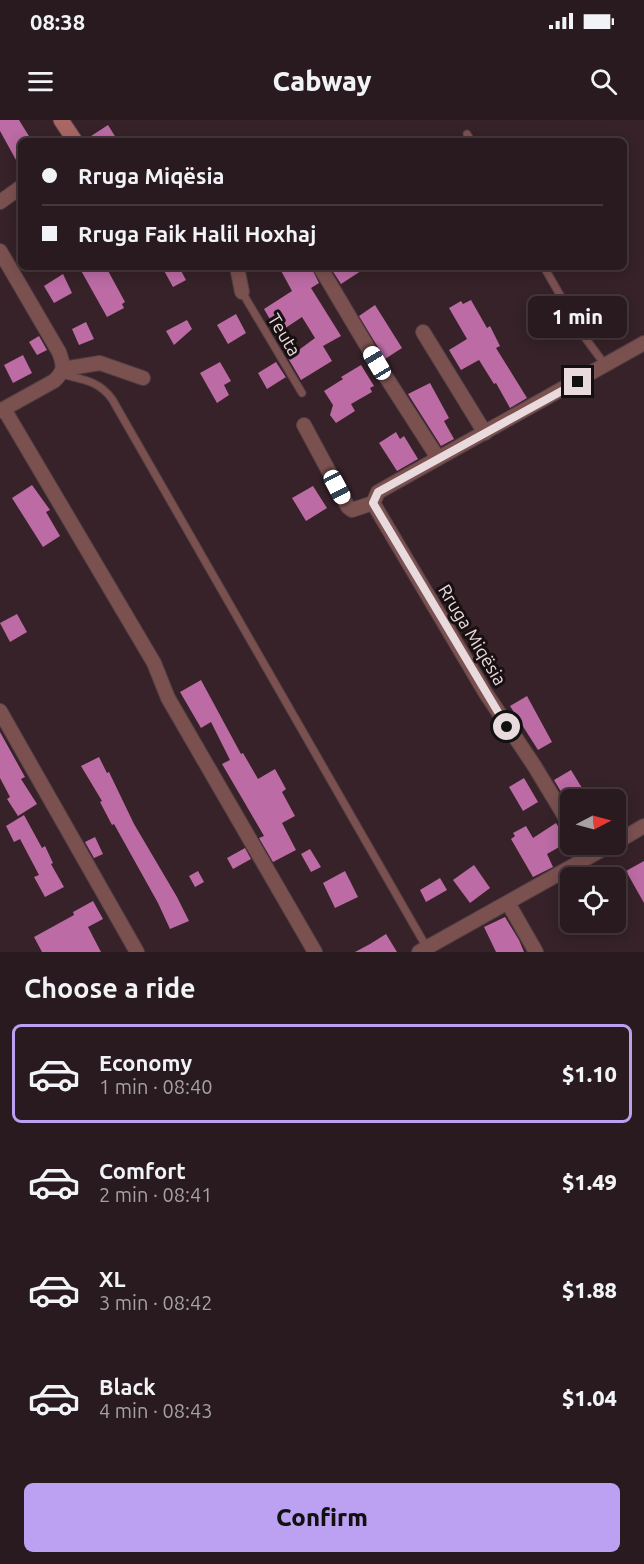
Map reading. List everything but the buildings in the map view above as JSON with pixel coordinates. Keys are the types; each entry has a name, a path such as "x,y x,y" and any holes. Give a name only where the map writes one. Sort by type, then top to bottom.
{"street":[{"path":"61,120 73,138"},
{"path":"0,202 18,189"},
{"path":"0,251 59,351 62,372"},
{"path":"238,270 242,292"},
{"path":"322,270 377,363 438,458"},
{"path":"423,332 485,433"},
{"path":"304,425 348,507 356,510 438,458 644,343"},
{"path":"143,378 100,363 62,372 54,381 2,410 154,663 168,698 315,952"},
{"name":"Rruga Miqësia","path":"375,497 485,692 560,808"},
{"path":"0,711 137,952"},
{"path":"626,836 644,826"},
{"path":"423,950 594,855"},
{"path":"508,903 536,952"}],"lane":[{"path":"467,134 469,138"},
{"path":"546,270 583,335 606,366"},
{"name":"Teuta","path":"242,292 302,393"},
{"path":"62,372 93,382 104,388 112,399 423,950"}],"route":[{"path":"507,727 375,510 374,496 438,458 578,382"}]}
